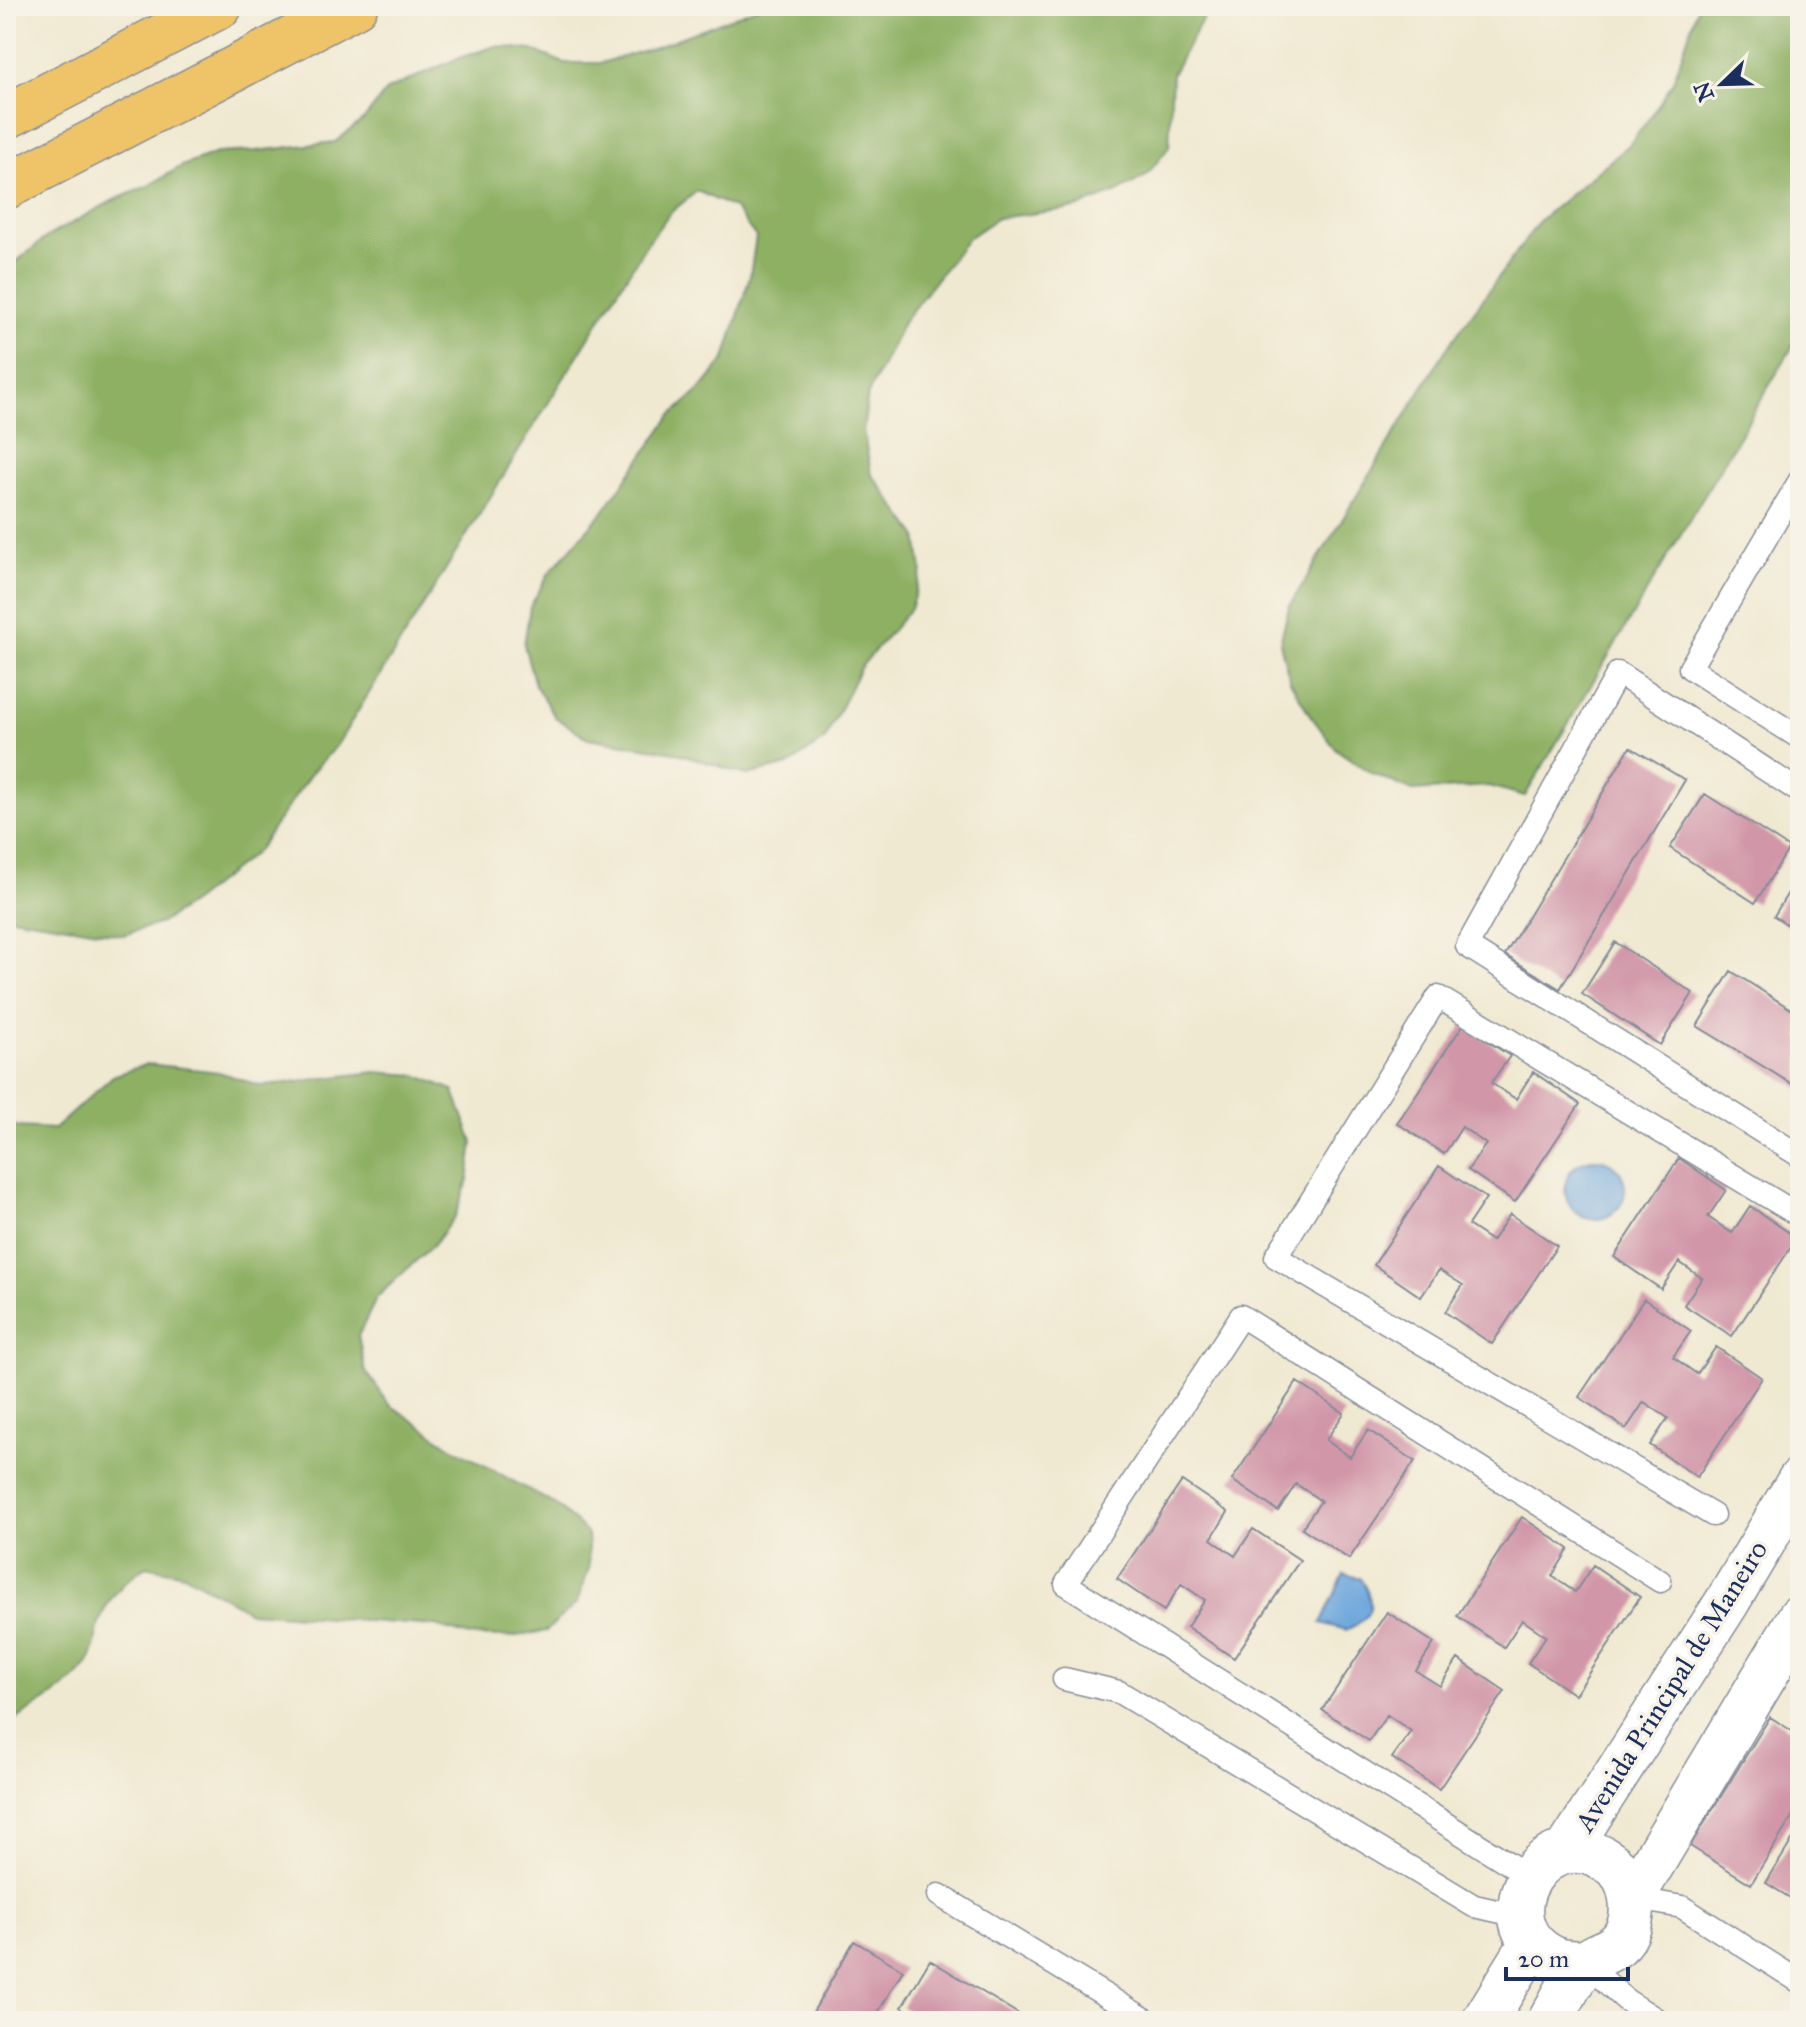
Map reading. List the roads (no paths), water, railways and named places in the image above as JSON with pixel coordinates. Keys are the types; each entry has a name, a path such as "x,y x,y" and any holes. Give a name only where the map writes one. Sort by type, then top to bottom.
{"main road":[{"path":"6,117 220,6"},
{"path":"6,187 355,6"}],"street":[{"name":"Avenida Principal de Maneiro","path":"1567,1851 1726,1604 1800,1480"},
{"path":"1527,1912 1556,1960 1585,1963 1612,1951 1629,1927 1632,1898 1800,1617"},
{"name":"Avenida Principal de Maneiro","path":"1484,2021 1527,1912 1540,1863 1567,1851 1596,1854 1620,1871 1632,1898"},
{"path":"1550,2021 1585,1963"}],"lane":[{"path":"6,107 174,6"},
{"path":"1800,480 1690,668 1800,738"},
{"path":"1800,792 1618,673 1467,946 1800,1156"},
{"path":"1713,1515 1276,1257 1438,997 1800,1216"},
{"path":"1527,1912 1066,1584 1241,1316 1660,1581"},
{"path":"1064,1679 1119,1692 1474,1906 1527,1912"},
{"path":"939,1895 1148,2021"},
{"path":"1632,1898 1682,1907 1800,1982"},
{"path":"1585,1963 1626,2000 1659,2021"}],"water":[{"path":"1595,1159 1606,1161 1616,1168 1623,1178 1623,1200 1616,1210 1606,1217 1595,1219 1584,1217 1574,1210 1567,1200 1565,1189 1567,1178 1574,1168 1584,1161"},
{"path":"1344,1574 1360,1578 1370,1602 1363,1620 1346,1630 1321,1623"}]}
